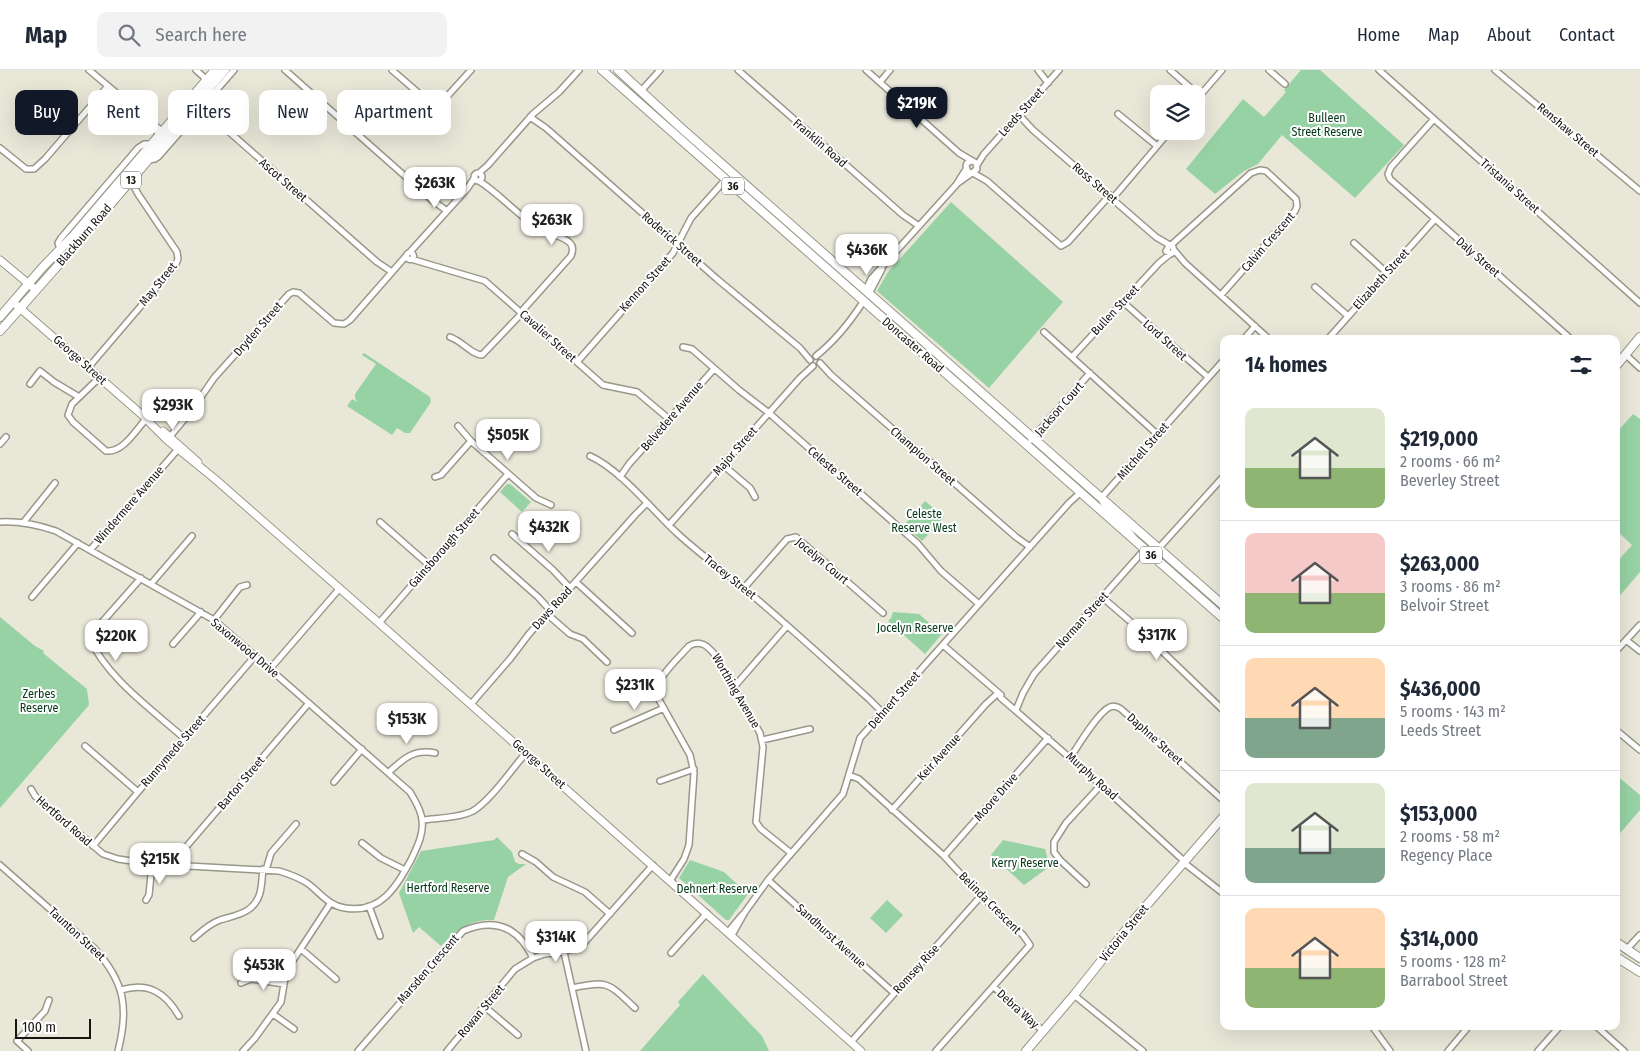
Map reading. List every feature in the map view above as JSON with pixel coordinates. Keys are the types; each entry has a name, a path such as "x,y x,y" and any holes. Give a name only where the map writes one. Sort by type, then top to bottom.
{"main road":[{"name":"Blackburn Road","path":"204,90 215,70"},
{"name":"Blackburn Road","path":"209,82 225,70"},
{"name":"Doncaster Road","path":"602,70 1220,615"},
{"name":"Doncaster Road","path":"618,70 867,293 1220,603"},
{"name":"Blackburn Road","path":"0,317 151,144 168,129"},
{"name":"Blackburn Road","path":"0,331 148,160 163,134"},
{"path":"0,260 36,290"},
{"path":"863,302 867,293"},
{"name":"George Street","path":"13,302 340,588 861,1051"},
{"path":"1620,362 1640,339"},
{"path":"1193,580 1204,595 1220,609"},
{"name":"Victoria Street","path":"1026,1051 1074,996 1127,928 1220,821"},
{"path":"1620,945 1640,958"},
{"path":"1620,956 1626,950"},
{"path":"1620,961 1640,972"}],"street":[{"path":"90,70 140,114 153,129 163,134"},
{"path":"196,70 209,82"},
{"path":"211,90 234,70"},
{"path":"285,70 446,212"},
{"path":"392,70 430,103 436,105 442,102 471,70"},
{"name":"Dryden Street","path":"169,438 210,385 223,373 230,362 291,293 298,292 301,294 332,321 342,325 350,320 398,266 411,256 418,243 479,178 532,115 559,92 579,70"},
{"path":"641,91 660,70"},
{"name":"Franklin Road","path":"738,70 917,228"},
{"path":"866,70 1060,246 1068,242 1162,140"},
{"path":"880,82 890,70"},
{"path":"1038,70 1048,83"},
{"name":"Leeds Street","path":"867,293 883,266 1059,70"},
{"path":"1170,70 1185,85"},
{"path":"1205,90 1222,70"},
{"path":"1269,70 1285,84"},
{"name":"Tristania Street","path":"1379,70 1640,303"},
{"name":"Renshaw Street","path":"1495,70 1640,191"},
{"path":"78,121 108,86"},
{"path":"1118,114 1157,146"},
{"name":"Roderick Street","path":"532,115 678,244 815,361"},
{"name":"Ross Street","path":"1018,116 1265,335"},
{"name":"Daly Street","path":"1434,119 1390,167 1388,174 1392,182 1566,335"},
{"path":"0,148 27,170 31,170 45,160 66,135"},
{"path":"148,160 158,157 173,135"},
{"name":"Ascot Street","path":"232,135 391,274"},
{"name":"Bullen Street","path":"1072,357 1183,236 1250,173 1260,170"},
{"name":"Calvin Crescent","path":"1221,296 1295,211 1297,206 1296,199 1266,171 1260,170"},
{"path":"450,337 461,342 476,354 482,355 571,256 572,248 567,240 534,225 479,178"},
{"name":"Kennon Street","path":"577,362 673,253 693,216 726,179"},
{"name":"May Street","path":"88,368 178,262 176,252 131,180"},
{"path":"124,188 133,190 138,194"},
{"name":"Elizabeth Street","path":"1331,335 1435,219"},
{"path":"1354,243 1387,273"},
{"name":"Cavalier Street","path":"411,256 422,262 485,281 605,386 637,392 669,420"},
{"path":"1315,287 1348,316"},
{"name":"Major Street","path":"669,525 850,321 863,302"},
{"name":"Lord Street","path":"1123,302 1208,377"},
{"path":"1247,335 1255,326"},
{"name":"Jackson Court","path":"1044,332 1157,434"},
{"name":"Celeste Street","path":"683,347 692,350 769,413 918,544 941,571 979,604"},
{"path":"1626,355 1640,368"},
{"name":"Champion Street","path":"815,361 1029,548"},
{"name":"Mitchell Street","path":"1098,495 1157,434 1220,364"},
{"name":"Belvedere Avenue","path":"619,476 714,368"},
{"path":"30,384 40,371 78,397"},
{"name":"Jackson Court","path":"1028,445 1090,373"},
{"path":"99,378 72,404 68,415 73,422 106,451 113,452 120,448 146,419"},
{"path":"458,426 470,441 508,474 538,499 551,505"},
{"path":"0,444 6,437"},
{"path":"435,477 441,475 470,441"},
{"name":"Windermere Avenue","path":"91,549 178,448"},
{"name":"Tracey Street","path":"590,456 600,461 619,476 710,563 744,588 884,711"},
{"path":"723,465 750,488 755,497"},
{"name":"Gainsborough Street","path":"379,623 508,474"},
{"path":"1158,549 1220,480"},
{"path":"23,522 55,482"},
{"name":"Dehnert Street","path":"730,933 768,880 842,796 859,739 1069,503 1076,492 1080,492"},
{"path":"1080,492 1098,495 1106,509 1128,529 1138,542"},
{"name":"Daws Road","path":"471,704 646,502"},
{"name":"Saxonwood Drive","path":"0,522 23,522 40,525 56,531 214,620 410,792 419,807 423,820"},
{"path":"380,522 429,565"},
{"path":"512,534 570,588"},
{"path":"151,584 192,536"},
{"name":"Jocelyn Court","path":"744,588 787,539 796,537 883,613"},
{"path":"32,597 78,543"},
{"name":"Norman Street","path":"1015,708 1034,674 1145,549"},
{"path":"494,558 538,597 570,634 583,639 607,662"},
{"path":"140,578 89,637 101,660 115,676 184,738"},
{"path":"576,582 632,633"},
{"path":"214,620 240,588 247,585"},
{"path":"270,669 340,588"},
{"path":"1102,597 1220,708"},
{"path":"173,644 201,612"},
{"path":"1620,647 1640,625"},
{"path":"734,687 787,626"},
{"path":"1626,640 1640,651"},
{"name":"Worthing Avenue","path":"669,879 679,868 686,855 690,840 694,769 690,755 657,696 658,683 693,644 703,644 712,651 757,727 762,740 762,751 756,819 759,827 790,855"},
{"name":"Murphy Road","path":"943,645 1009,701 1070,758 1220,891"},
{"name":"Runnymede Street","path":"93,846 255,656"},
{"name":"Keir Avenue","path":"892,810 997,692"},
{"name":"Barton Street","path":"176,864 180,854 309,703"},
{"name":"Daphne Street","path":"1070,758 1097,720 1108,708 1116,706 1220,797"},
{"path":"614,730 664,708"},
{"path":"762,740 810,729"},
{"path":"1620,733 1640,750"},
{"name":"Moore Drive","path":"944,856 1048,738"},
{"path":"85,746 138,792"},
{"path":"334,782 362,749"},
{"path":"389,772 400,761 413,754 424,751 436,753"},
{"path":"243,1051 281,1002 290,965 330,904 357,909 369,906 388,896 396,888 419,843 423,820 461,815 472,811 483,803 526,753"},
{"path":"660,781 694,769"},
{"name":"Belinda Crescent","path":"848,777 866,787 944,856 981,896 1023,935 1030,945 936,1051"},
{"path":"1086,884 1060,860 1054,852 1054,842 1066,824 1101,785"},
{"name":"Hertford Road","path":"31,789 35,796 103,854 118,859 152,864 279,871 292,875 308,884 330,904"},
{"path":"194,938 213,923 246,912 255,902 271,853 296,824"},
{"path":"362,843 381,858 405,870"},
{"path":"522,854 536,862 553,877 585,892 610,914"},
{"path":"146,900 149,895 152,864"},
{"name":"Taunton Street","path":"0,865 94,948 108,963 121,990 124,1011 118,1051"},
{"name":"Rowan Street","path":"447,1051 515,969 533,958 545,954 564,952 583,944 653,865"},
{"name":"Sandhurst Avenue","path":"768,880 894,993"},
{"name":"Romsey Rise","path":"851,1042 981,896"},
{"path":"369,906 380,936"},
{"path":"671,953 707,913"},
{"name":"Marsden Crescent","path":"358,1051 463,930 480,924 499,925 512,931 523,940 533,958"},
{"path":"1626,950 1640,935"},
{"path":"301,949 336,979"},
{"path":"564,952 586,1051"},
{"path":"241,983 251,979 284,984"},
{"path":"572,988 604,983 614,989 635,1008"},
{"path":"121,990 134,986 147,987 158,992 172,1004 179,1016"},
{"name":"Debra Way","path":"994,987 1043,1031"},
{"path":"1074,996 1143,1051"},
{"path":"28,1051 18,1041 45,1010 49,1000"},
{"path":"485,1007 518,1035"},
{"path":"273,1014 294,1029"},
{"path":"1375,1030 1390,1051"},
{"path":"1448,1051 1466,1030"},
{"path":"1538,1051 1556,1030"},
{"path":"1600,1030 1624,1051"}],"green space":[{"name":"Bulleen Street Reserve","path":"1301,70 1320,70 1404,145 1355,198 1282,135 1258,164 1244,171 1215,194 1186,169 1243,99 1264,117 1286,92 1284,90"},
{"path":"951,202 1063,302 989,388 877,291 888,272"},
{"path":"364,353 430,397 431,402 410,433 405,433 397,428 392,435 347,406 352,399 357,402 355,394 376,364 362,355"},
{"path":"1633,414 1640,419 1640,572 1620,595 1620,558 1632,545 1620,534 1620,429"},
{"path":"507,484 510,484 531,502 522,512 500,492"},
{"name":"Celeste Reserve West","path":"925,501 944,517 922,541 904,525"},
{"name":"Jocelyn Reserve","path":"893,612 919,614 942,634 925,654 888,621"},
{"name":"Zerbes Reserve","path":"0,617 35,646 44,651 43,653 87,689 89,705 0,808"},
{"path":"1620,778 1640,795 1640,810 1620,833"},
{"name":"Hertford Reserve","path":"497,837 512,852 515,862 526,864 508,877 494,920 478,921 464,927 441,946 419,927 413,933 399,893 421,851 494,840"},
{"name":"Kerry Reserve","path":"1003,840 1045,849 1048,860 1052,865 1024,885 991,855"},
{"name":"Dehnert Reserve","path":"690,860 724,872 748,894 729,920 726,920 679,878"},
{"path":"887,900 903,915 886,933 870,918"},
{"path":"703,974 762,1036 769,1051 640,1051 680,1005 678,1002"}]}
